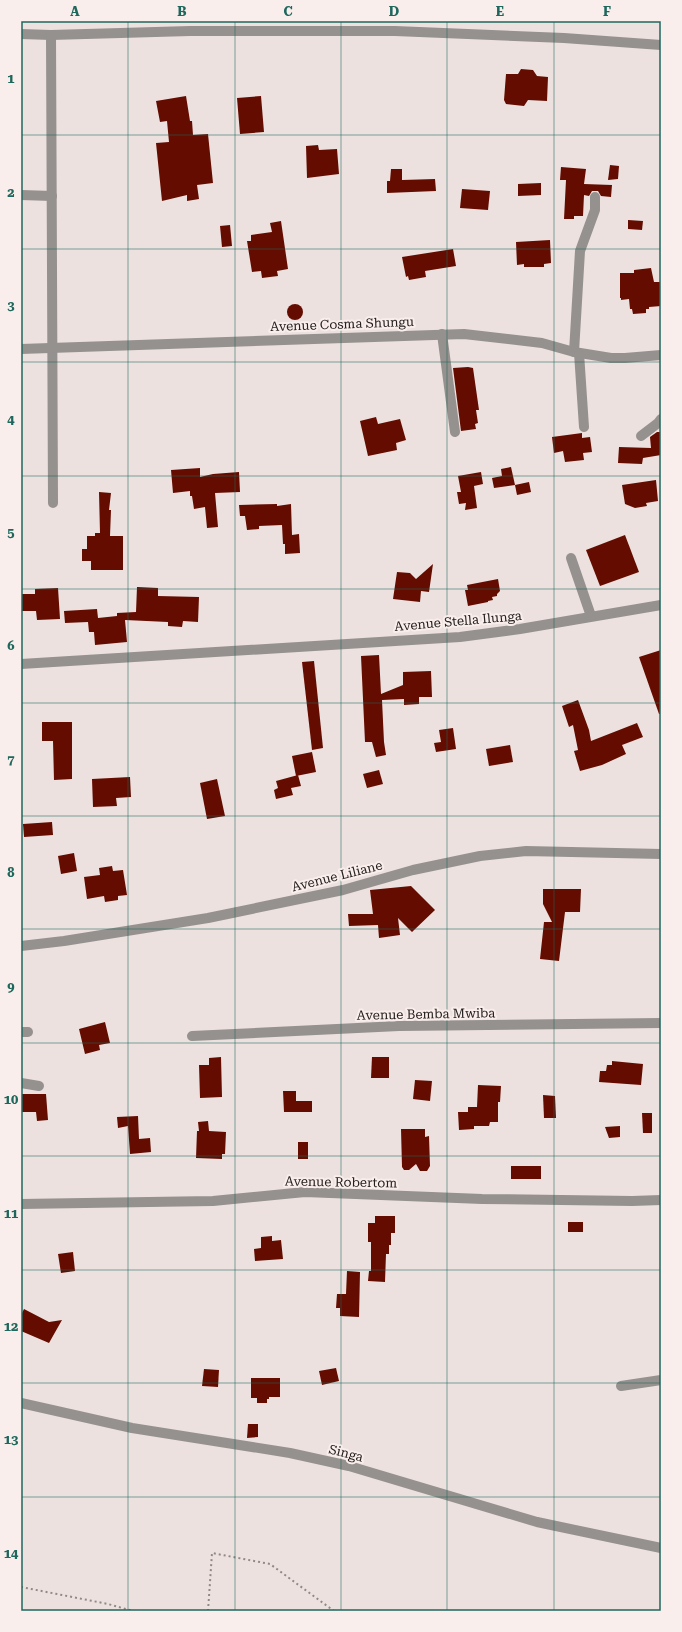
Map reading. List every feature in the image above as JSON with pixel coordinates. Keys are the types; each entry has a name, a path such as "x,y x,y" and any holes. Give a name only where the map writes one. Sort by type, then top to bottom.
{"street":[{"path":"21,34 50,35 189,26 395,31 564,38 661,45"},
{"path":"50,35 53,504"},
{"path":"21,195 52,196"},
{"path":"584,427 576,352 580,251 595,210 595,197"},
{"path":"442,334 455,432"},
{"name":"Avenue Cosma Shungu","path":"21,349 464,334 542,343 576,352 611,358 661,355"},
{"path":"641,436 661,419"},
{"path":"571,558 591,616"},
{"name":"Avenue Stella Ilunga","path":"21,664 460,637 520,629 661,605"},
{"name":"Avenue Liliane","path":"21,946 64,941 208,918 343,890 413,870 480,856 526,851 661,854"},
{"name":"Avenue Bemba Mwiba","path":"192,1036 399,1026 661,1023"},
{"path":"21,1083 39,1086"},
{"name":"Avenue Robertom","path":"21,1204 224,1200 305,1192 482,1199 661,1200"},
{"path":"621,1386 661,1380"},
{"name":"Singa","path":"21,1403 132,1428 290,1453 341,1464 537,1522 661,1548"}],"path":[{"path":"208,1611 212,1553 270,1564 334,1611"},
{"path":"21,1587 108,1604 133,1611"}],"building":[{"path":"521,69 533,70 537,76 548,77 547,101 528,100 524,106 506,104 504,100 506,74 518,74"},
{"path":"186,96 190,121 192,121 193,135 208,134 213,183 197,185 199,199 187,201 187,195 162,201 156,143 169,142 167,121 160,122 156,101"},
{"path":"261,96 264,132 240,134 237,98"},
{"path":"318,145 319,150 337,149 339,174 307,178 306,146"},
{"path":"610,165 619,166 618,179 608,180"},
{"path":"561,167 586,169 584,184 612,185 611,197 601,196 598,191 592,191 589,196 584,195 583,216 574,216 574,219 564,219 566,180 560,180"},
{"path":"391,169 402,169 402,180 435,179 436,191 387,193 387,181 390,181"},
{"path":"541,183 541,195 518,196 518,184"},
{"path":"462,189 490,191 488,210 460,208"},
{"path":"628,220 643,221 642,230 628,229"},
{"path":"281,221 288,269 277,271 278,276 262,278 261,271 252,272 247,241 251,241 251,235 272,232 270,223"},
{"path":"230,225 232,246 222,247 220,226"},
{"path":"550,240 551,263 544,264 544,267 524,267 524,264 517,265 516,242"},
{"path":"453,249 456,266 425,271 426,277 409,280 408,276 406,277 402,257"},
{"path":"651,268 654,282 661,282 661,306 649,307 649,309 646,309 646,313 633,314 632,309 630,309 629,299 621,300 620,298 620,273 634,273 634,270"},
{"path":"292,304 298,304 303,309 301,318 298,320 292,320 287,315 287,309"},
{"path":"453,368 473,368 479,410 476,410 478,423 475,424 476,429 461,431"},
{"path":"376,417 378,424 400,419 406,440 396,443 397,450 368,456 360,421"},
{"path":"657,432 661,432 661,455 643,458 642,464 618,463 619,447 651,448 650,437"},
{"path":"582,433 582,438 590,437 592,452 583,453 584,460 565,462 563,451 554,453 552,437"},
{"path":"511,467 515,485 494,488 492,478 502,476 501,469"},
{"path":"200,468 200,477 213,474 239,472 240,492 215,493 218,527 207,528 205,507 194,509 190,491 173,493 171,470"},
{"path":"481,472 483,484 474,486 477,508 465,510 466,503 459,504 457,492 461,492 458,476"},
{"path":"656,480 658,501 646,503 647,506 635,508 625,504 622,485"},
{"path":"529,482 531,492 517,495 515,485"},
{"path":"99,492 111,493 109,510 111,510 110,536 123,536 123,570 91,570 91,561 82,561 82,549 87,549 87,536 95,536 95,533 100,533"},
{"path":"277,504 277,506 291,504 292,535 299,534 300,553 285,554 282,525 259,526 259,529 247,530 245,516 240,516 239,505"},
{"path":"625,535 639,572 600,586 586,550"},
{"path":"433,564 429,592 421,591 420,602 393,599 397,572 410,573 416,579"},
{"path":"498,579 500,591 497,596 492,597 493,600 468,606 465,590 468,590 467,585"},
{"path":"137,587 158,588 158,596 199,597 198,622 183,621 182,627 168,626 168,622 125,620 127,642 95,645 94,632 89,632 88,622 65,623 64,611 97,609 98,618 117,616 117,613 136,612"},
{"path":"58,588 60,619 37,620 36,611 21,611 21,594 35,594 35,589"},
{"path":"661,650 661,714 659,714 639,657"},
{"path":"379,655 381,694 403,685 403,672 431,671 432,697 419,697 419,704 404,705 404,699 382,700 386,755 376,757 372,742 365,742 361,656"},
{"path":"314,661 323,748 312,750 302,662"},
{"path":"578,700 589,730 591,741 637,723 643,737 622,745 626,754 602,765 580,771 574,751 578,750 573,725 569,727 562,706"},
{"path":"42,722 72,722 72,779 54,780 53,741 42,741"},
{"path":"453,728 456,749 436,752 434,743 441,742 439,730"},
{"path":"510,745 513,762 489,766 486,749"},
{"path":"312,752 316,772 296,776 292,756"},
{"path":"379,770 383,784 367,788 363,774"},
{"path":"298,775 301,786 291,788 293,795 276,799 274,790 278,788 276,781"},
{"path":"130,777 131,797 116,798 117,806 93,807 92,779"},
{"path":"217,779 225,816 207,819 200,783"},
{"path":"52,822 53,835 24,837 23,824"},
{"path":"74,853 77,871 61,874 58,856"},
{"path":"112,866 113,871 123,870 127,895 118,896 118,900 105,902 104,896 87,899 84,877 100,875 99,868"},
{"path":"411,886 435,910 412,932 398,918 400,935 379,938 378,925 349,926 348,914 373,914 370,890"},
{"path":"543,889 581,889 580,912 565,912 559,961 540,959 544,922 552,922 543,904"},
{"path":"105,1022 110,1043 99,1045 100,1050 85,1054 79,1029"},
{"path":"221,1057 222,1097 200,1098 199,1065 209,1065 209,1058"},
{"path":"372,1057 389,1057 389,1078 371,1078"},
{"path":"612,1061 643,1064 641,1085 599,1082 600,1071 606,1071 607,1065 612,1065"},
{"path":"415,1080 432,1081 430,1101 413,1099"},
{"path":"478,1085 501,1086 500,1102 498,1102 498,1122 490,1122 489,1126 474,1126 474,1129 459,1130 458,1112 468,1112 468,1107 477,1107"},
{"path":"283,1091 296,1091 296,1101 312,1101 312,1112 284,1112"},
{"path":"21,1094 46,1094 48,1120 37,1121 36,1112 21,1112"},
{"path":"543,1095 555,1096 556,1118 544,1118"},
{"path":"642,1113 652,1113 652,1133 643,1133"},
{"path":"138,1116 139,1139 150,1138 151,1152 130,1154 128,1126 118,1128 117,1117"},
{"path":"208,1121 209,1131 226,1132 225,1154 222,1154 222,1159 196,1158 197,1131 199,1131 198,1122"},
{"path":"620,1126 620,1137 609,1138 605,1127"},
{"path":"401,1129 425,1129 425,1137 429,1136 430,1166 427,1171 420,1171 416,1164 409,1170 404,1170 402,1167"},
{"path":"298,1142 308,1142 308,1159 298,1159"},
{"path":"511,1166 541,1166 541,1179 511,1179"},
{"path":"375,1216 395,1216 395,1233 391,1233 389,1254 386,1254 385,1282 368,1281 369,1271 371,1271 371,1242 368,1242 368,1223 375,1223"},
{"path":"568,1222 583,1222 583,1232 568,1232"},
{"path":"272,1236 272,1241 281,1240 283,1259 255,1261 254,1249 261,1248 261,1237"},
{"path":"73,1252 75,1271 61,1273 58,1254"},
{"path":"347,1271 360,1272 359,1317 340,1316 340,1308 336,1308 337,1294 346,1294"},
{"path":"24,1309 49,1322 62,1320 49,1343 21,1331 21,1315"},
{"path":"336,1368 339,1381 322,1385 319,1371"},
{"path":"204,1369 219,1370 218,1387 202,1386"},
{"path":"251,1378 280,1378 280,1397 269,1397 269,1399 267,1399 267,1403 257,1403 257,1398 251,1398"},
{"path":"248,1424 258,1424 258,1437 247,1438"}]}
